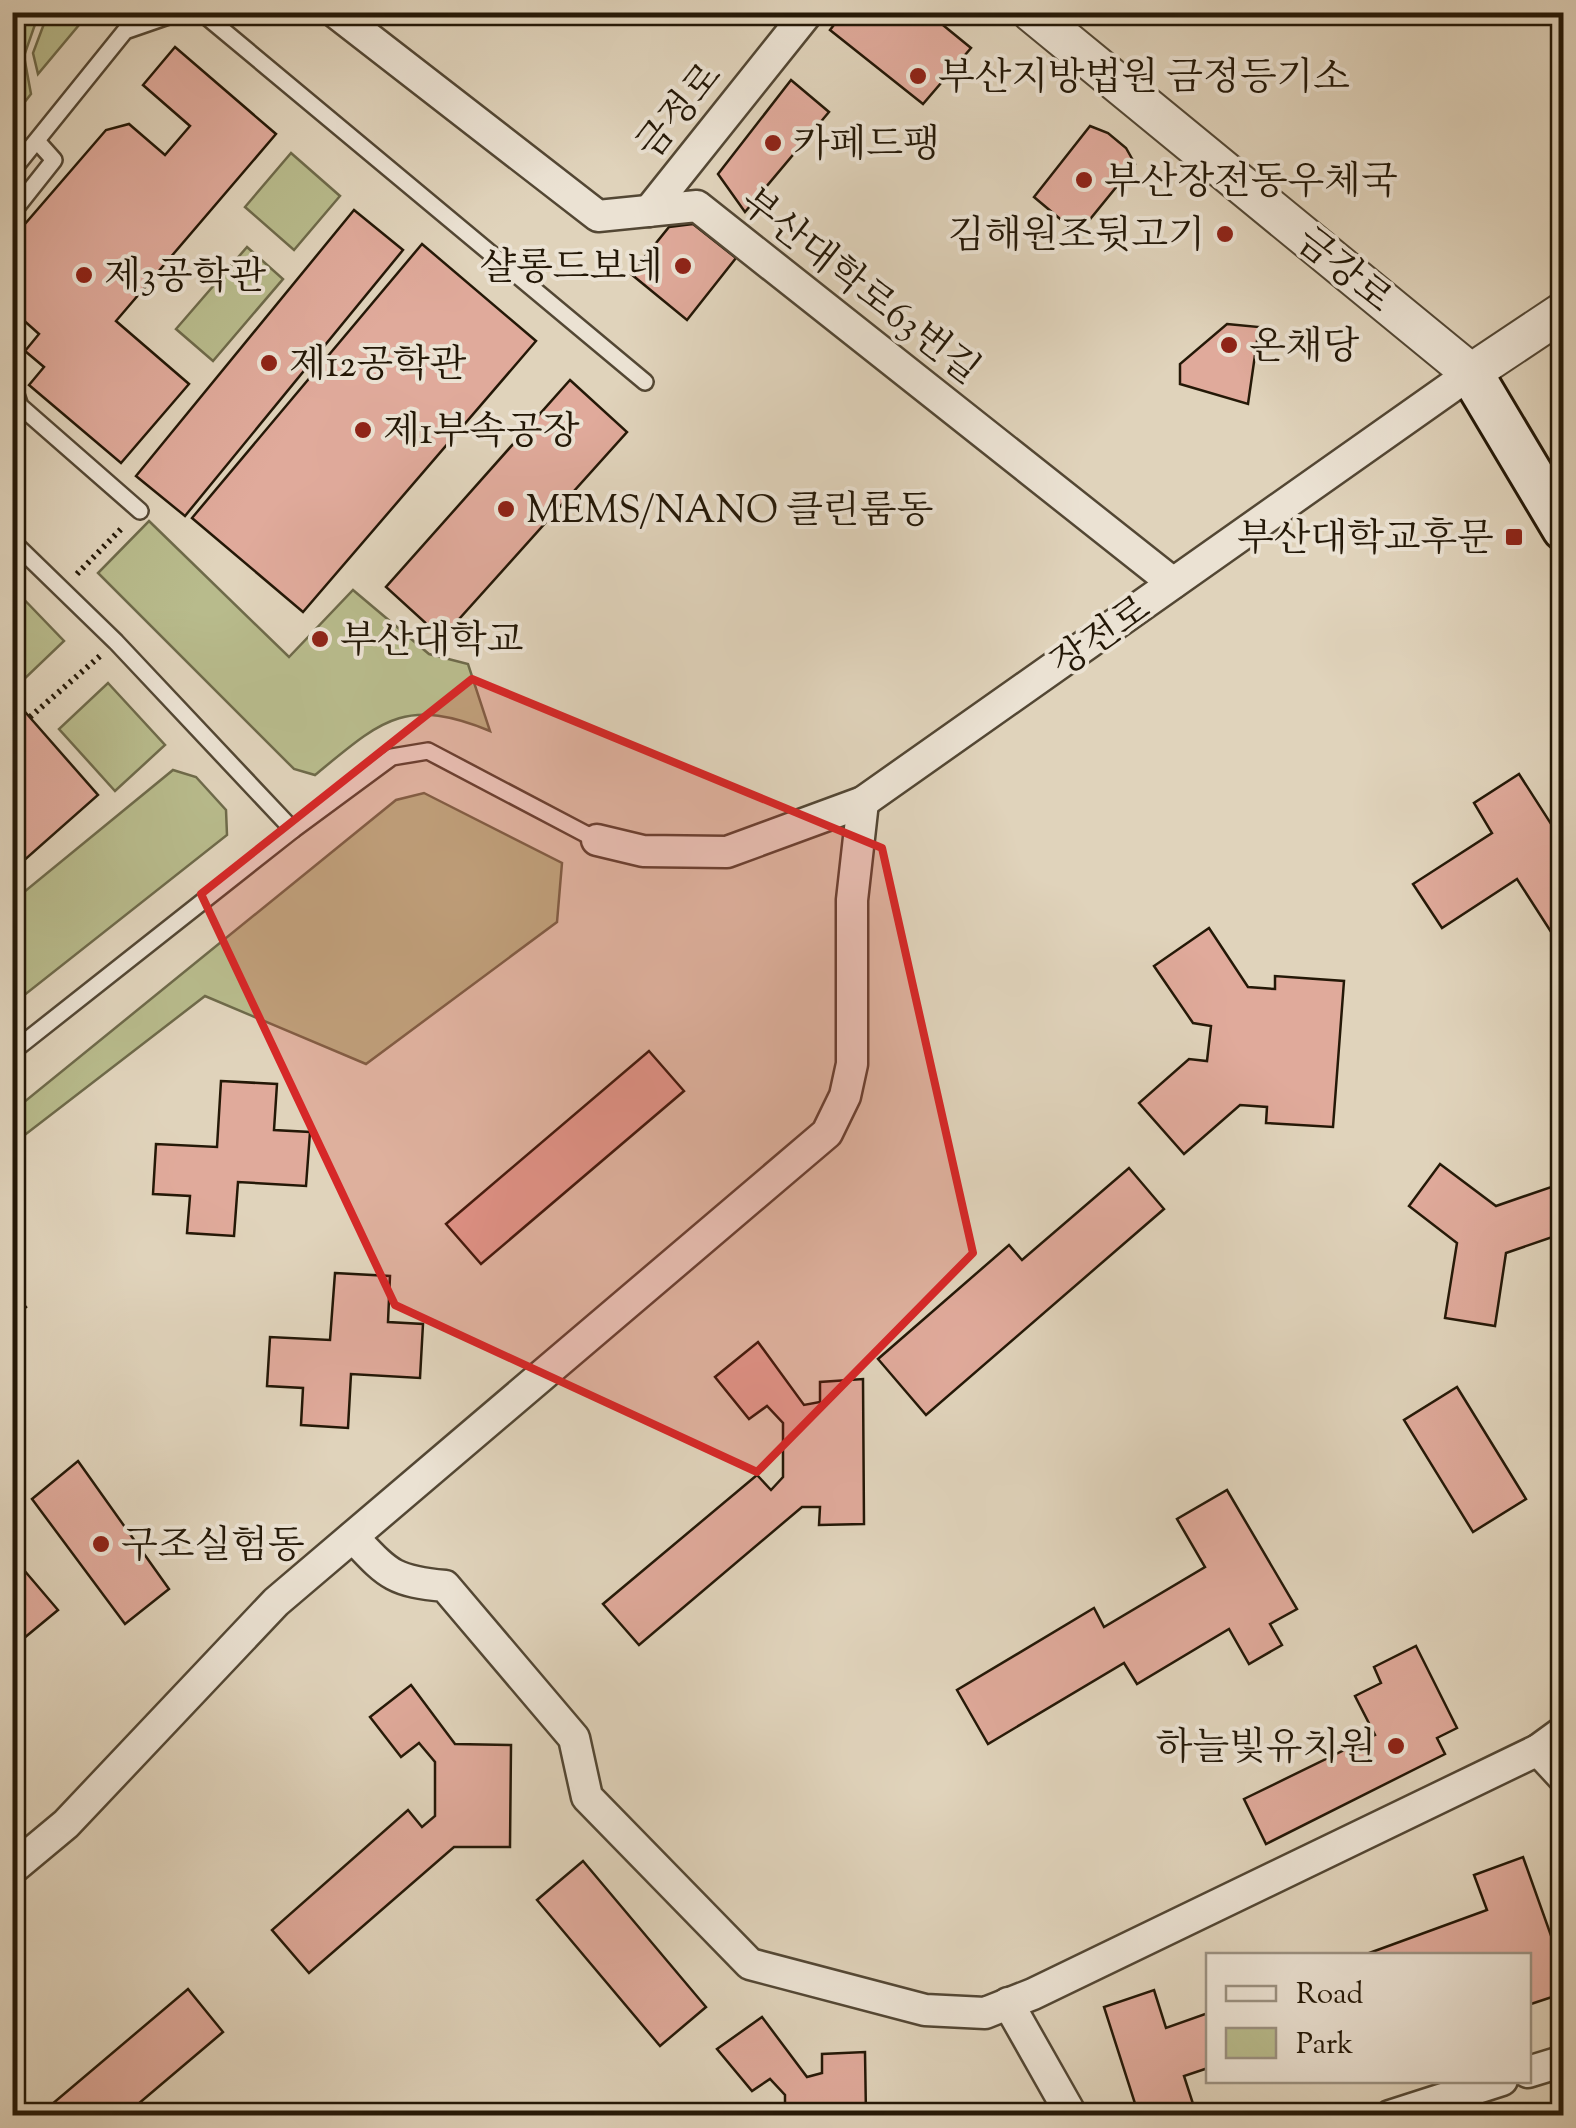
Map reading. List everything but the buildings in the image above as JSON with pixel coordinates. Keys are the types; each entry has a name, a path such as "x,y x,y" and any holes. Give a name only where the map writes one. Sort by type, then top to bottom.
{"main road":[{"name":"금강로","path":"1472,373 1564,529"}],"street":[{"name":"부산대학로63번길","path":"335,12 598,216 698,206 1173,584"},
{"name":"금정로","path":"648,210 808,12"},
{"name":"금강로","path":"1032,12 1472,373"},
{"name":"장전로","path":"596,840 643,851 728,852 863,802 1564,311"},
{"path":"12,1869 66,1824 276,1602 826,1133 845,1096 852,1064 852,900 863,802"},
{"path":"353,1536 390,1575 445,1586 574,1738 587,1797 750,1964 925,2010 985,2013 1008,2003 1538,1750 1564,1731"},
{"path":"1538,1750 1564,1778"},
{"path":"1008,2003 1072,2116"},
{"path":"1531,2071 1564,2061"},
{"path":"1390,2116 1493,2083"}],"lane":[{"path":"12,171 126,31 180,12"},
{"path":"202,12 645,382"},
{"path":"12,213 54,160 36,141"},
{"path":"12,383 20,406 140,511"},
{"path":"12,541 116,642 292,830"},
{"path":"12,1052 292,830 392,757 428,751 596,840"}],"path":[{"path":"62,589 140,511"},
{"path":"30,717 116,642"}],"highlighted area":[{"path":"472,679 882,848 973,1253 757,1472 395,1305 201,894"}],"green space":[{"path":"13,12 39,13 24,56 31,94 13,117"},
{"path":"48,13 89,13 38,74 33,53"},
{"path":"291,153 340,196 294,250 245,207"},
{"path":"247,247 283,279 213,361 176,329"},
{"path":"149,521 289,657 353,590 429,654 468,664 490,731 460,721 414,715 377,728 315,775 294,769 98,573"},
{"path":"13,588 64,641 18,685 13,679"},
{"path":"108,683 165,745 115,791 59,729"},
{"path":"173,770 196,777 226,810 227,835 13,1004 13,901"},
{"path":"424,793 562,863 557,922 366,1064 205,996 13,1144 13,1111 396,800"}],"place":[{"name":"부산지방법원 금정등기소","path":"918,76"},
{"name":"카페드팽","path":"773,143"},
{"name":"부산장전동우체국","path":"1084,180"},
{"name":"김해원조뒷고기","path":"1225,234"},
{"name":"샬롱드보네","path":"683,266"},
{"name":"제3공학관","path":"84,275"},
{"name":"온채당","path":"1229,345"},
{"name":"제12공학관","path":"269,363"},
{"name":"제1부속공장","path":"363,430"},
{"name":"MEMS/NANO 클린룸동","path":"506,509"},
{"name":"부산대학교후문","path":"1514,537"},
{"name":"부산대학교","path":"320,639"},
{"name":"구조실험동","path":"101,1544"},
{"name":"하늘빛유치원","path":"1396,1746"}]}
